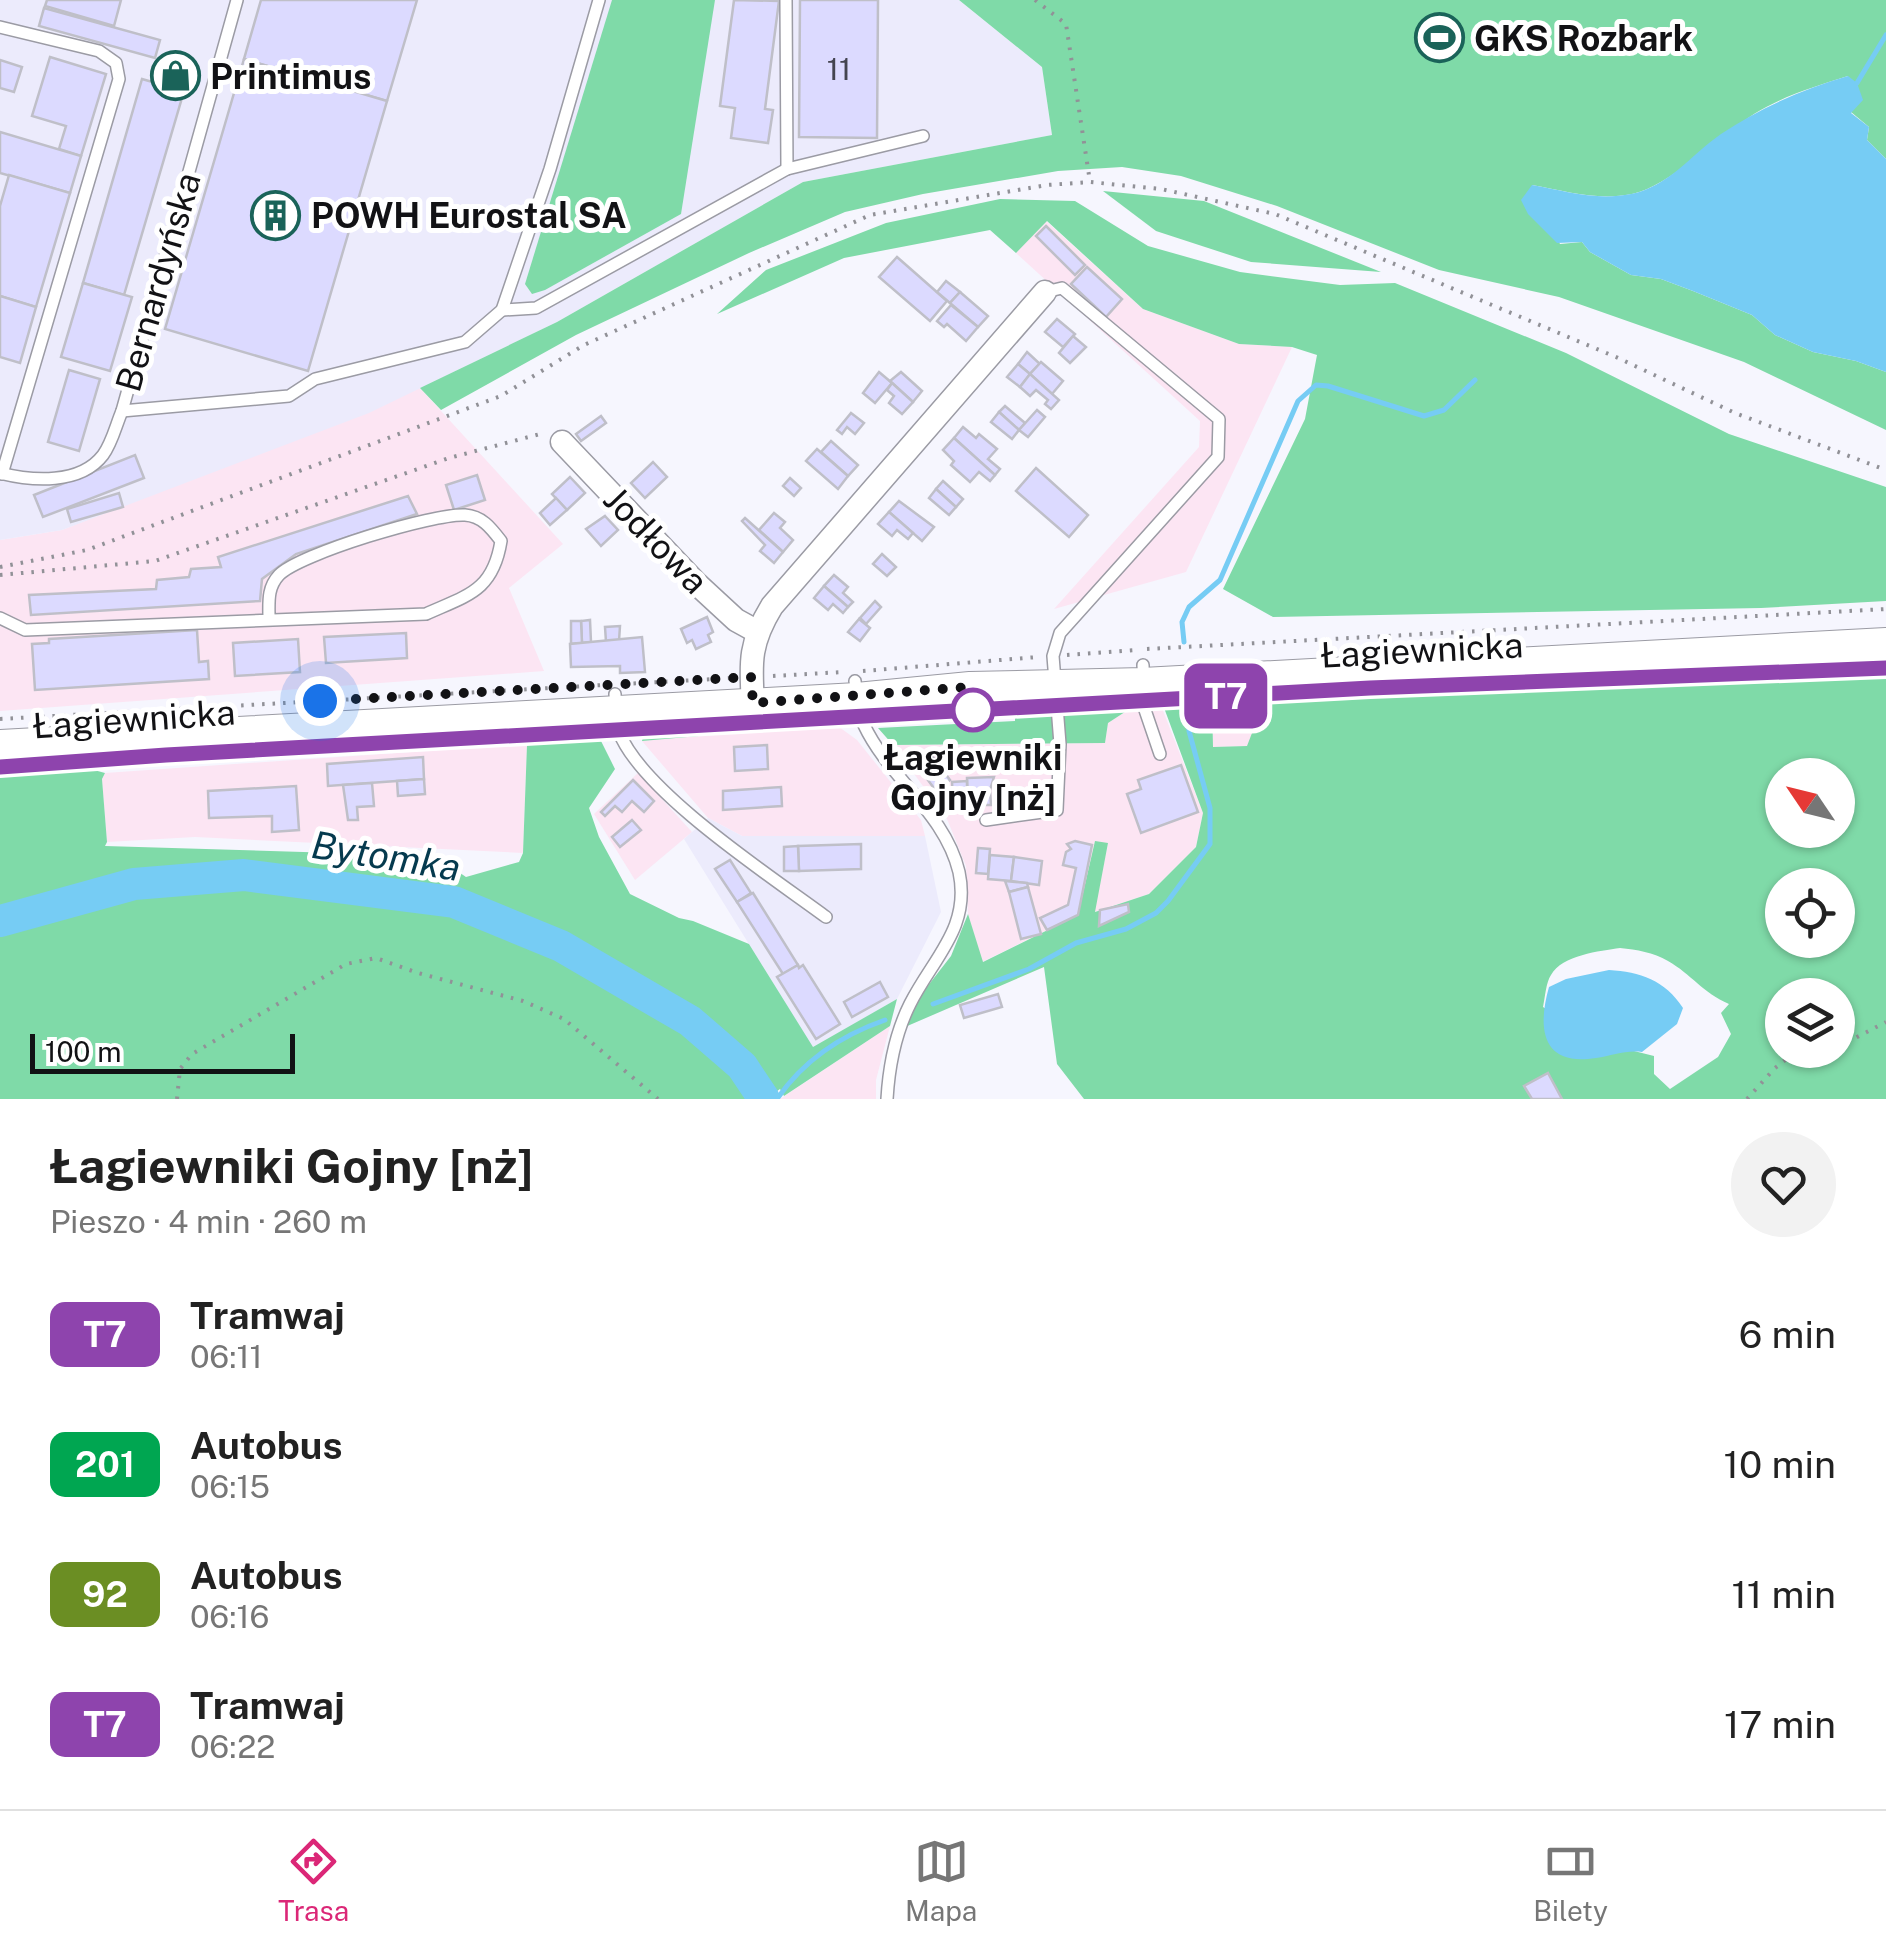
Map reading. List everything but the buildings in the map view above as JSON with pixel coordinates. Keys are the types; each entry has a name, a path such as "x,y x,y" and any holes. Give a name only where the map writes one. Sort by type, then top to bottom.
{"main road":[{"name":"Łagiewnicka","path":"1143,674 1886,626"},
{"name":"Łagiewnicka","path":"0,728 614,694 970,687 1054,669 1143,674 1886,643"},
{"name":"Łagiewnicka","path":"0,745 614,694"}],"street":[{"path":"752,689 750,660 756,632 772,606 1045,292"},
{"name":"Jodłowa","path":"562,442 696,584 736,620 756,632"}],"lane":[{"name":"Bernardyńska","path":"1,474 32,481 85,472 104,454 122,411 237,0"},
{"path":"122,411 289,396 315,379 465,342 502,310 550,169 599,0"},
{"path":"786,0 787,168"},
{"path":"0,27 99,51 116,63 119,79 1,474"},
{"path":"502,310 536,308 787,168 923,136"},
{"path":"986,820 1057,810 1060,744 1054,669 1060,633 1218,457 1219,419 1062,288 1045,292"},
{"path":"0,618 25,630 426,614 471,594 497,568 501,541 486,522 466,515 415,520 281,572 269,590 269,619"},
{"path":"1143,674 1145,710 1160,754"},
{"path":"856,689 864,725 927,809 959,873 960,917 951,942 912,1000 897,1034 886,1099"},
{"path":"614,694 618,730 629,751 685,811 826,917"}],"path":[{"path":"1035,0 1066,24 1090,182"},
{"path":"0,567 88,550 501,396 584,345 870,215 1047,185 1090,182 1160,189 1276,214 1616,357 1734,414 1886,470"},
{"path":"0,574 154,561 449,458 544,432 562,442"},
{"path":"0,718 752,689 1886,610"},
{"path":"176,1099 180,1069 192,1054 346,964 376,958 523,1001 564,1019 658,1099"},
{"path":"1855,1038 1886,1022"},
{"path":"1747,1099 1775,1068"}],"shaded area":[{"path":"0,0 959,0 1042,67 1052,135 803,182 557,322 369,413 62,530 0,540"},
{"path":"1046,221 1143,309 1239,344 1292,347 1186,572 1054,609 1199,447 1200,421 1016,253"},
{"path":"420,388 563,544 509,588 544,671 0,711 0,540 62,530"},
{"path":"1212,683 1228,683 1228,701 1251,700 1252,733 1248,746 1213,747"},
{"path":"1162,708 1203,813 1196,847 1149,894 1094,912 1108,844 1095,842 1078,915 982,962 968,914 966,866 947,819 893,745 1105,743 1108,723 1128,710"},
{"path":"835,724 857,740 921,820 925,836 742,836 708,818 642,741"},
{"path":"527,744 523,853 195,837 107,842 102,779 105,773"},
{"path":"638,773 692,832 635,880 594,814"},
{"path":"708,818 742,836 925,836 941,912 897,999 813,1048 684,839"},
{"path":"890,1026 876,1080 876,1099 780,1099"}],"green space":[{"path":"612,0 715,0 681,214 532,294 525,284"},
{"path":"959,0 1886,0 1886,159 1867,140 1869,127 1851,112 1848,76 1765,108 1647,189 1606,196 1532,185 1560,244 1582,242 1590,252 1631,275 1661,279 1752,315 1775,335 1813,352 1886,372 1886,430 1744,362 1559,297 1439,270 1277,206 1181,176 1122,167 1058,171 845,212 576,335 441,410 420,388 557,322 803,182 1052,135 1042,67"},
{"path":"1103,191 1204,201 1381,272 1251,262 1156,231"},
{"path":"1000,199 1075,201 1148,246 1240,272 1340,285 1395,283 1566,353 1729,434 1886,487 1886,601 1761,608 1273,617 1223,589 1305,419 1317,355 1292,347 1239,344 1143,309 1047,221 1016,253 990,230 844,258 717,314 766,270 886,223"},
{"path":"1886,673 1886,1099 1084,1099 1057,1064 1044,967 905,1027 923,992 951,956 968,914 983,962 1078,915 1095,841 1108,843 1095,912 1149,894 1196,847 1203,813 1163,705 1212,702 1213,747 1247,746 1252,733 1251,700","holes":["1620,948 1662,958 1729,1004 1721,1013 1731,1034 1718,1057 1670,1089 1654,1074 1654,1056 1630,1050 1618,1052 1543,1007 1548,982 1556,968 1572,958"]},
{"path":"1126,707 1128,710 1108,723 1105,743 893,745 878,728 1015,721 1015,712"},
{"path":"835,724 642,741 644,733"},
{"path":"599,737 615,769 589,808 599,837 630,894 679,918 749,944 813,1047 897,999 890,1026 784,1096 780,1089 766,1099 0,1099 0,772 79,766 105,773 105,846 435,856 466,877 519,862 523,853 527,745 498,746 497,742"}],"water":[{"path":"1848,76 1857,83 1863,100 1851,113 1869,127 1867,140 1886,159 1886,372 1813,352 1775,335 1752,315 1661,279 1631,275 1590,252 1582,242 1557,243 1528,214 1521,200 1532,185 1606,196 1644,190 1751,116 1798,93"},
{"path":"1609,970 1660,984 1683,1008 1677,1024 1642,1052 1596,1058 1564,1057 1554,1051 1544,1030 1549,987 1566,979"}],"waterway":[{"path":"1857,83 1886,35"},
{"path":"1184,642 1182,622 1189,607 1220,580 1298,401 1316,385 1328,386 1424,416 1444,410 1475,380"},
{"path":"933,1004 1029,969 1076,943 1126,929 1156,913 1168,901 1210,844 1210,808 1189,731 1188,710"},
{"name":"Bytomka","path":"0,921 134,884 244,875 454,902 561,946 690,1021 742,1066 764,1099"},
{"path":"777,1099 825,1051 885,1020"}],"tram line":[{"path":"0,759 1370,681 1886,660"},
{"name":"T7","path":"0,767 1370,688 1886,668"}],"place":[{"name":"GKS Rozbark","path":"1439,38"},
{"name":"Printimus","path":"175,76"},
{"name":"POWH Eurostal SA","path":"276,215"},
{"name":"Łagiewniki Gojny [nż]","path":"973,710"}],"route":[{"path":"320,701 751,677 753,703 970,687 973,710"}]}
